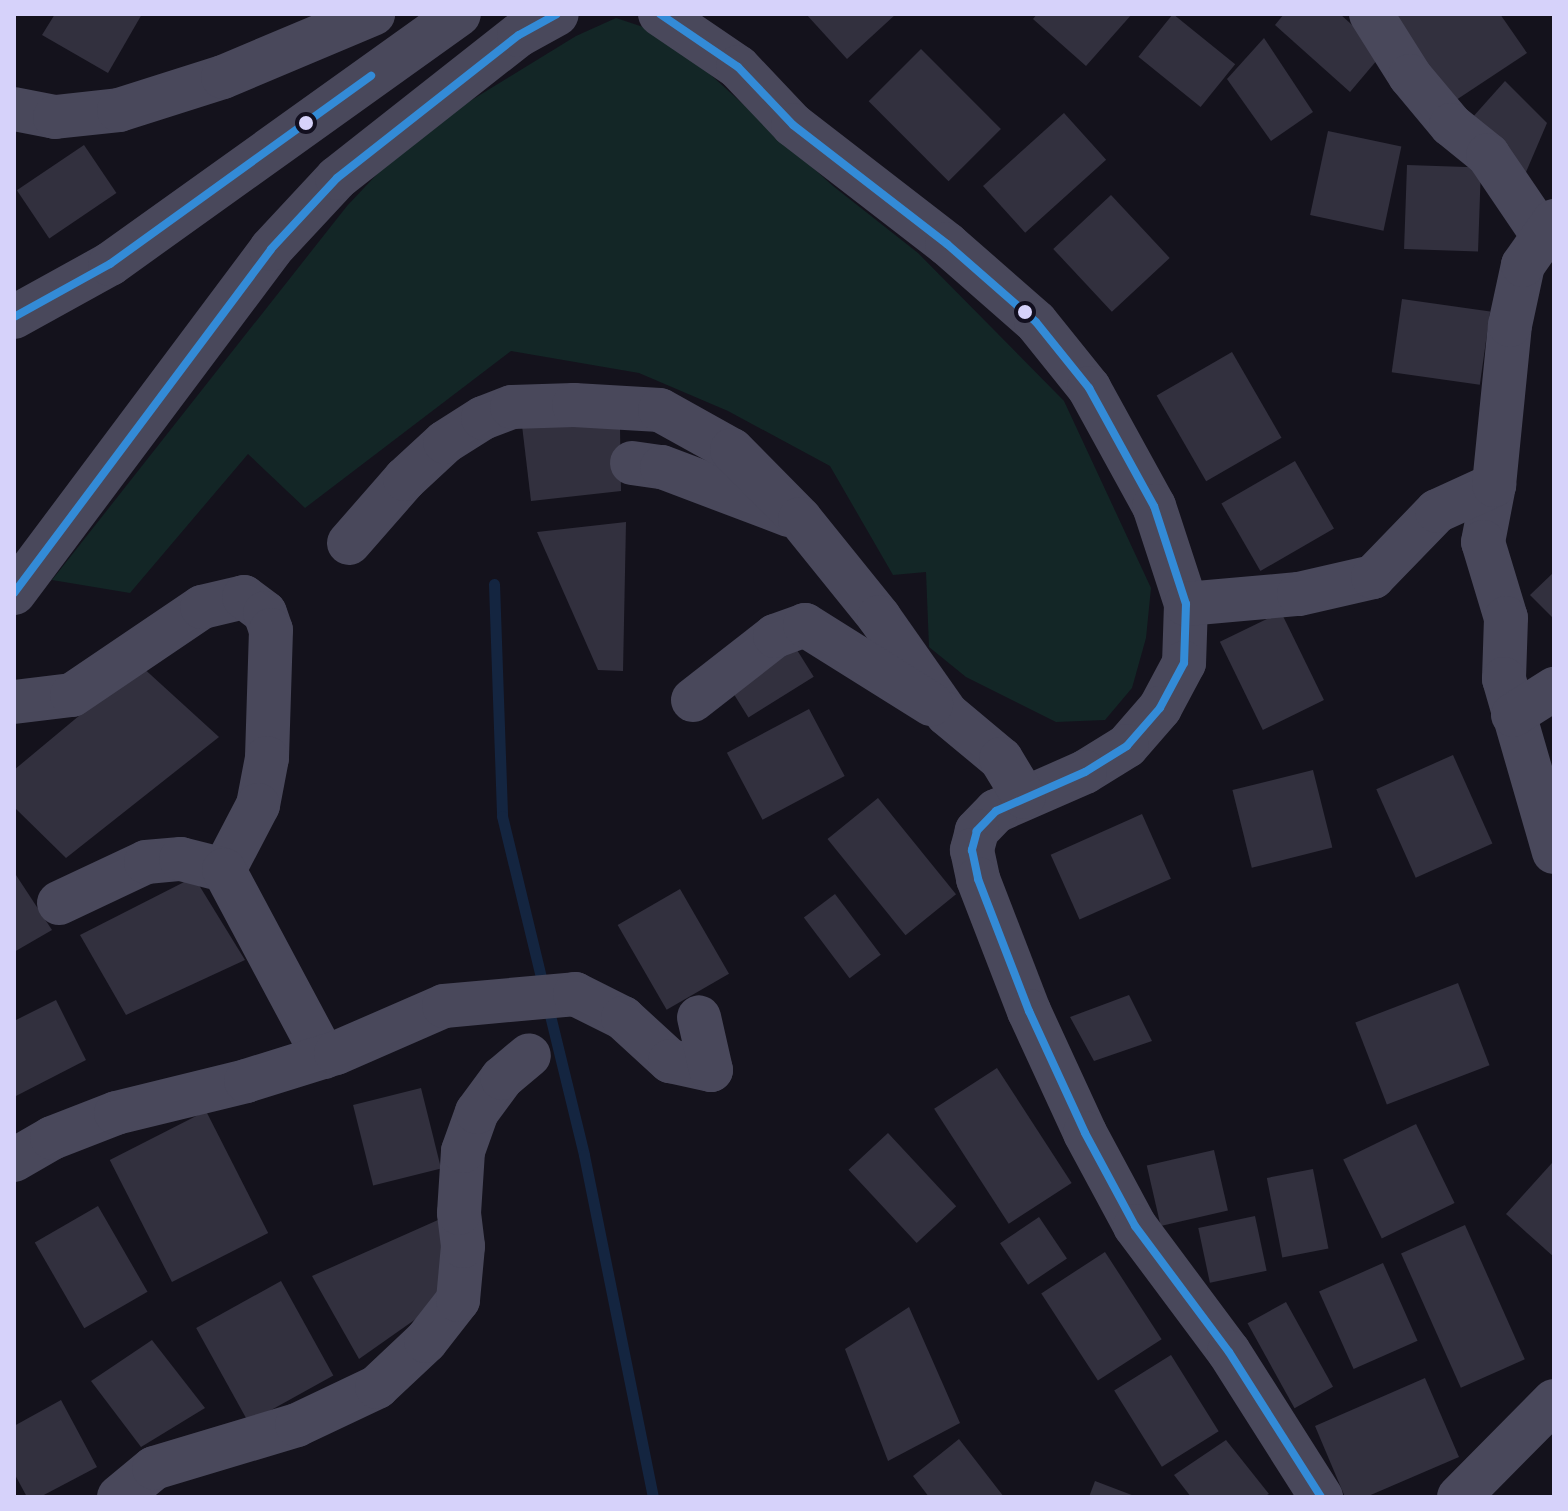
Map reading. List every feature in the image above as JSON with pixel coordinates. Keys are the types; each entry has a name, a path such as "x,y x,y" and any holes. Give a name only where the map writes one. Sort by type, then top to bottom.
{"street":[{"path":"14,109 55,117 119,110 223,77 373,14"},
{"path":"14,317 110,264 459,14"},
{"path":"660,14 738,67 793,125 947,244 1036,322 1089,388 1154,506 1186,604 1184,663 1160,708 1127,746 1085,772 996,811 977,831 972,850 978,879 1029,1011 1085,1133 1135,1226 1229,1352 1321,1497"},
{"path":"710,14 738,67"},
{"path":"1371,14 1410,76 1451,125 1488,155 1549,229 1523,265 1510,325 1494,485 1483,542 1506,618 1504,679 1554,852"},
{"path":"14,593 261,261 327,188 404,123 550,15"},
{"path":"349,543 405,479 445,442 483,418 512,407 574,405 660,410 732,450 800,519 879,617 947,714"},
{"path":"632,463 662,467 800,519"},
{"path":"1186,604 1299,594 1373,577 1437,511 1494,485"},
{"path":"14,702 72,695 202,607 244,597 265,613 271,630 267,758 258,805 224,870"},
{"path":"693,700 775,636 805,625 947,714 1001,759 1024,797"},
{"path":"1513,715 1554,689"},
{"path":"59,903 146,862 181,859 224,870 324,1057"},
{"path":"14,1160 52,1138 116,1113 324,1057 444,1006 575,994 623,1018 670,1061 711,1070 699,1017"},
{"path":"119,1497 154,1468 297,1425 377,1387 426,1341 458,1300 463,1246 459,1213 463,1151 477,1112 502,1078 529,1055"},
{"path":"1459,1497 1554,1401"}],"green space":[{"path":"616,18 667,35 833,186 918,253 1064,401 1151,588 1146,638 1132,688 1105,720 1056,722 966,677 929,647 926,572 893,575 830,466 728,411 639,373 511,351 305,508 248,454 130,593 52,580 347,206 413,136 576,36"}],"building":[{"path":"55,14 142,14 108,73 42,35"},
{"path":"806,14 896,14 847,59"},
{"path":"1037,14 1132,14 1086,66 1033,19"},
{"path":"1173,14 1235,64 1201,107 1138,57"},
{"path":"1284,14 1340,14 1383,53 1350,92 1275,25"},
{"path":"1390,14 1500,14 1527,53 1444,108"},
{"path":"1264,38 1313,112 1271,141 1227,79"},
{"path":"921,49 1001,129 949,181 869,101"},
{"path":"1505,81 1547,123 1520,186 1463,128"},
{"path":"1064,113 1106,160 1025,233 983,186"},
{"path":"1328,131 1401,147 1383,231 1310,215"},
{"path":"84,145 116,193 49,238 17,190"},
{"path":"1407,165 1481,168 1478,252 1404,249"},
{"path":"1111,195 1170,258 1112,312 1053,249"},
{"path":"1402,299 1490,311 1480,385 1392,372"},
{"path":"1232,352 1282,438 1206,481 1157,396"},
{"path":"521,417 620,429 621,491 531,501"},
{"path":"1295,461 1334,529 1260,571 1221,504"},
{"path":"626,522 623,671 598,670 537,532"},
{"path":"1554,572 1554,619 1530,595"},
{"path":"1281,612 1324,700 1263,730 1220,642"},
{"path":"792,642 814,677 748,718 727,683"},
{"path":"140,665 219,737 66,858 14,807 14,770"},
{"path":"809,709 845,776 763,820 727,753"},
{"path":"1453,755 1492,844 1416,878 1376,789"},
{"path":"1313,770 1332,848 1252,868 1232,790"},
{"path":"878,798 956,894 906,935 827,839"},
{"path":"1142,814 1171,879 1080,920 1051,855"},
{"path":"14,872 52,930 14,952"},
{"path":"194,877 245,960 126,1015 80,935"},
{"path":"680,889 729,974 667,1010 618,925"},
{"path":"835,894 881,955 850,978 804,917"},
{"path":"1458,983 1490,1065 1387,1105 1355,1022"},
{"path":"1129,995 1152,1041 1094,1061 1070,1017"},
{"path":"56,1000 86,1060 14,1097 14,1021"},
{"path":"997,1068 1072,1183 1009,1224 934,1109"},
{"path":"421,1088 441,1169 373,1185 353,1105"},
{"path":"206,1111 268,1233 172,1282 110,1160"},
{"path":"1416,1124 1455,1203 1382,1239 1343,1160"},
{"path":"888,1133 956,1206 917,1243 849,1170"},
{"path":"1214,1150 1228,1210 1161,1226 1147,1166"},
{"path":"1554,1164 1554,1257 1506,1214"},
{"path":"1313,1169 1328,1249 1282,1257 1267,1178"},
{"path":"98,1206 148,1292 84,1328 35,1242"},
{"path":"447,1216 440,1302 359,1359 312,1276"},
{"path":"1255,1216 1267,1271 1210,1283 1198,1228"},
{"path":"1039,1217 1067,1258 1028,1285 1000,1243"},
{"path":"1465,1225 1525,1359 1461,1388 1401,1253"},
{"path":"1105,1252 1162,1339 1098,1381 1041,1293"},
{"path":"1383,1263 1418,1341 1354,1369 1319,1291"},
{"path":"281,1281 333,1375 249,1422 196,1328"},
{"path":"1286,1302 1333,1387 1295,1408 1248,1323"},
{"path":"909,1307 960,1423 888,1461 845,1349"},
{"path":"152,1340 205,1408 141,1447 91,1381"},
{"path":"1171,1355 1219,1431 1162,1467 1114,1391"},
{"path":"1425,1378 1459,1457 1366,1497 1345,1497 1315,1426"},
{"path":"61,1400 97,1467 40,1497 27,1497 14,1473 14,1426"},
{"path":"959,1439 1004,1497 929,1497 913,1476"},
{"path":"1226,1440 1269,1494 1263,1497 1191,1497 1174,1475"},
{"path":"1095,1481 1137,1497 1089,1497"}],"waterway":[{"path":"494,584 502,816 544,990"},
{"path":"548,1007 584,1155 653,1497"}],"transit line":[{"path":"14,593 271,249 337,178 519,35 557,14"},
{"path":"660,14 738,67 793,125 947,244 1036,322 1089,388 1154,506 1186,604 1184,663 1160,708 1127,746 1085,772 996,811 977,831 972,850 978,879 1029,1011 1085,1133 1135,1226 1229,1352 1321,1497"},
{"path":"14,317 110,264 371,76"}]}
